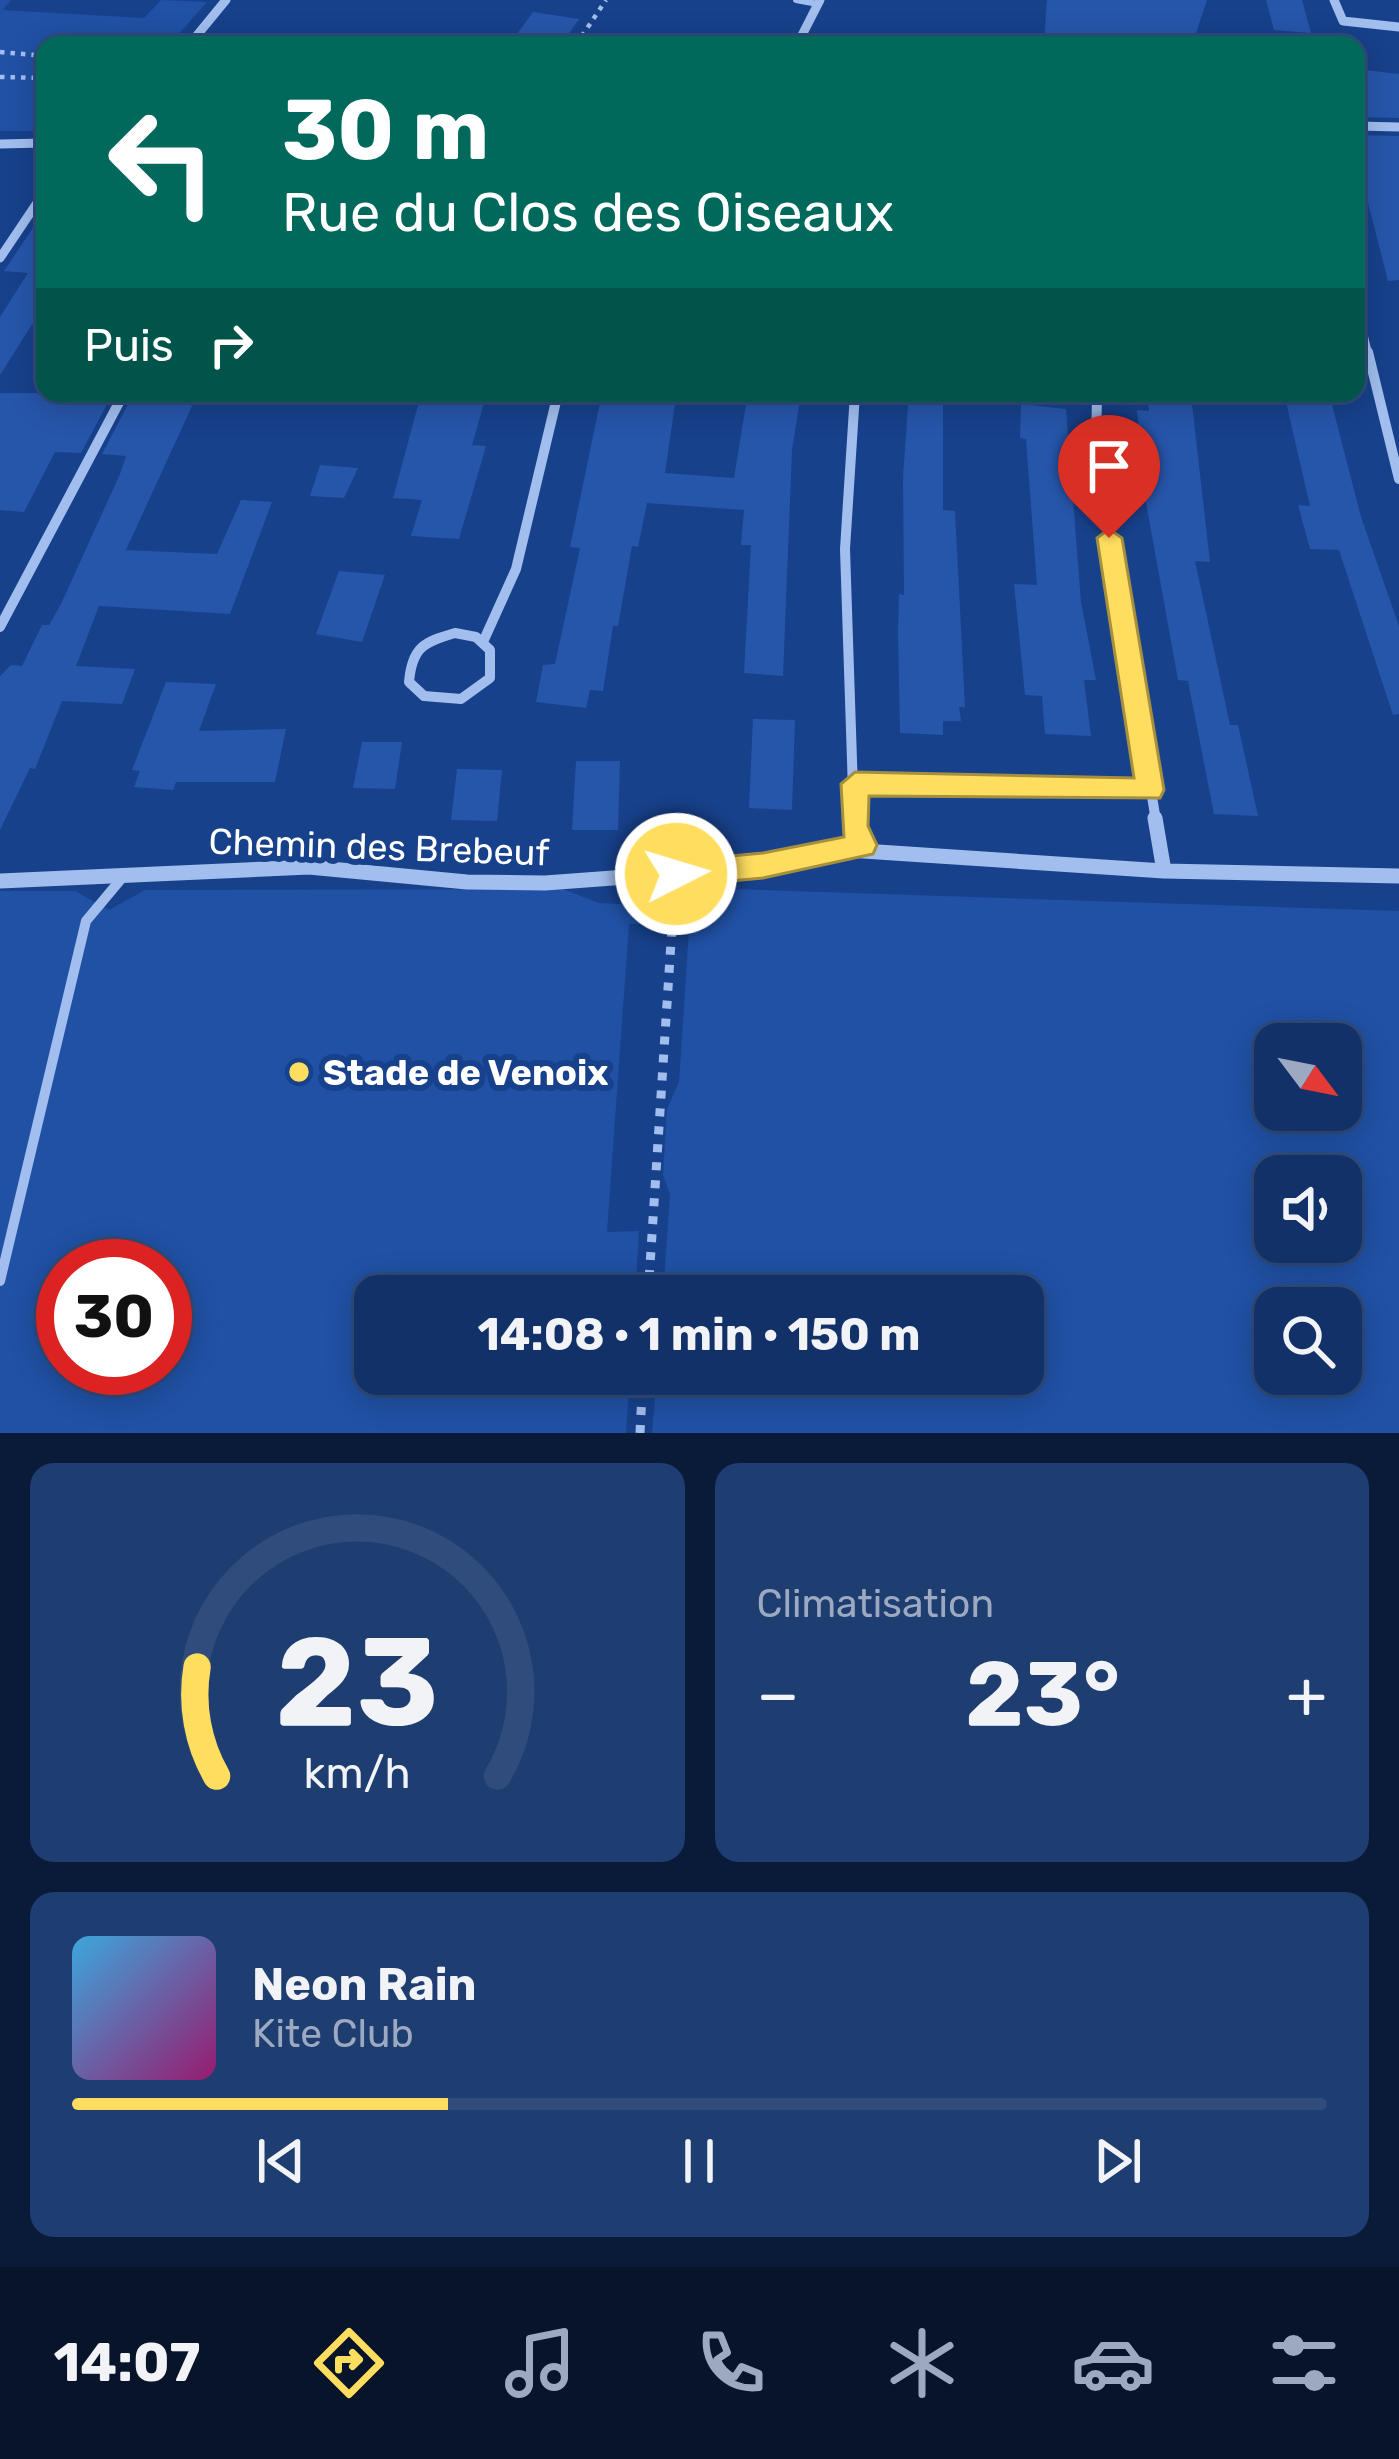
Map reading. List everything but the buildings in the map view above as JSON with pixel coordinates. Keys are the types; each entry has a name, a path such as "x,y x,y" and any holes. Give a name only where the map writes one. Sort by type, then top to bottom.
{"street":[{"path":"196,36 226,0"},
{"path":"1334,0 1343,21 1399,27"},
{"path":"802,36 819,2"},
{"path":"1365,126 1399,127"},
{"path":"0,144 36,142"},
{"path":"0,258 36,204"},
{"path":"1365,342 1399,479"},
{"path":"0,627 119,402"},
{"path":"484,642 455,633 424,642 407,665 409,682 435,700 473,694 494,669 484,642 516,569 556,402"},
{"path":"854,402 845,549 854,826 863,845"},
{"path":"1097,402 1096,453 1164,871"},
{"path":"855,784 1150,790"},
{"name":"Chemin des Brebeuf","path":"0,881 123,878 221,867 316,867 485,883 572,884 763,866 863,845 886,854 1164,871 1399,876"}],"lane":[{"path":"796,0 819,2"},
{"path":"0,1281 86,921 123,878"}],"path":[{"path":"582,36 607,0"},
{"path":"0,52 36,55"},
{"path":"0,77 36,78"},
{"path":"649,1275 676,874"},
{"path":"640,1433 642,1395"}],"shaded area":[{"path":"0,0 11,0 3,10 144,18 161,0 207,2 177,36 36,36 36,131 0,131"},
{"path":"701,888 1399,911 1399,1433 652,1433 655,1395 1044,1395 1044,1275 664,1275 670,1194 663,1175 667,1109 679,1082 691,899"},
{"name":"Stade de Venoix","path":"563,889 599,903 658,906 657,924 629,924 607,1232 639,1231 636,1275 354,1275 354,1395 629,1395 626,1433 0,1433 0,891 75,891 109,910 145,890"}],"place":[{"name":"Stade de Venoix","path":"299,1072"}],"route":[{"path":"676,874 763,866 863,845 854,826 855,784 1150,790 1109,538"}]}
